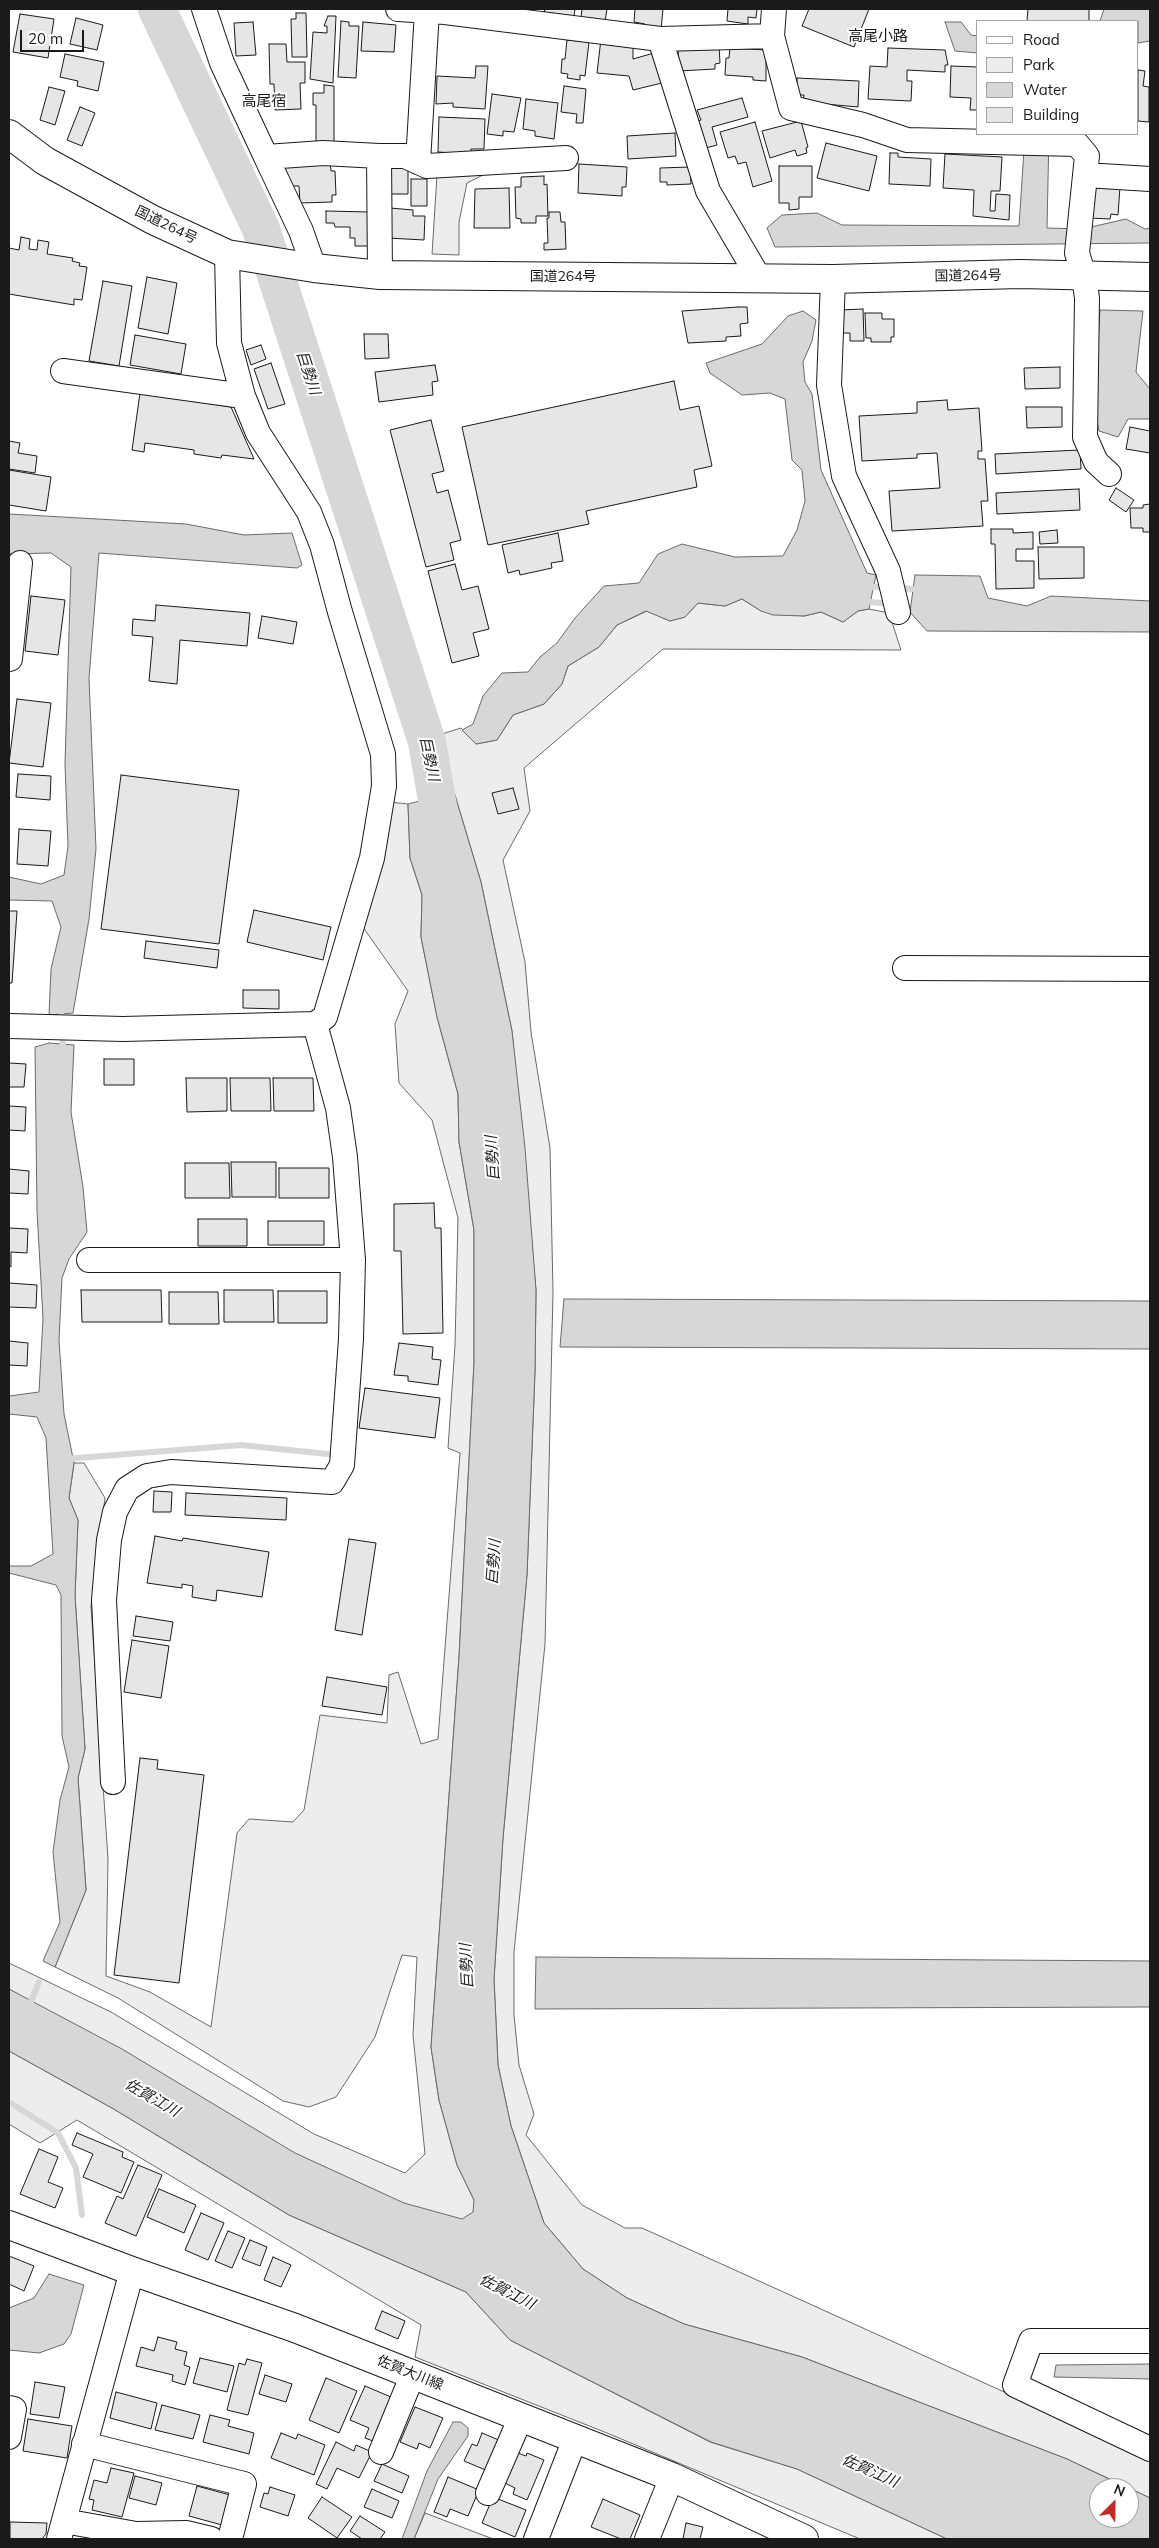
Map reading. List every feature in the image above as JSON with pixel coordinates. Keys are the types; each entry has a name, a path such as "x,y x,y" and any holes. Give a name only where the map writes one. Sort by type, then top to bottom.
{"main road":[{"name":"国道264号","path":"9,134 44,160 145,216 233,255 307,266 380,275 832,279 1020,274 1081,264 1150,277"},
{"name":"佐賀大川線","path":"9,2225 132,2271 295,2328 414,2374 672,2478 804,2539"}],"street":[{"path":"204,9 222,63 301,231 307,266"},
{"path":"398,9 536,16 660,39 772,36"},
{"path":"774,9 772,36 791,108 863,125 907,140 1077,144 1087,156 1080,224 1081,264 1087,298 1085,437 1096,462 1108,474"},
{"path":"418,162 439,11"},
{"path":"660,39 708,191 759,278"},
{"path":"266,157 323,153 405,156 427,166 566,158"},
{"path":"378,156 380,275"},
{"path":"1085,175 1150,179"},
{"path":"9,1026 75,1029 315,1024 325,1017 372,858 384,786 383,754 322,545 312,520 258,433 243,396 229,343 233,255"},
{"path":"832,279 829,385 844,476 888,571 898,612"},
{"path":"63,371 243,396"},
{"path":"9,663 20,563"},
{"path":"905,968 1150,969"},
{"path":"113,1782 104,1600 115,1512 127,1488 147,1476 171,1472 332,1482 342,1465 352,1339 353,1260 345,1156 338,1108 315,1024"},
{"path":"90,1260 353,1260"},
{"path":"132,2271 62,2530 136,2534 186,2533 211,2539"},
{"path":"1150,2341 1031,2341 1015,2385 1150,2449"},
{"path":"381,2452 414,2374"},
{"path":"9,2408 14,2409 9,2437"},
{"path":"488,2493 521,2417"},
{"path":"536,2539 575,2439"},
{"path":"84,2444 244,2484 230,2539"},
{"path":"647,2539 672,2478"}],"green space":[{"path":"491,171 467,183 459,222 459,255 432,254 437,175"},
{"path":"742,599 761,611 804,616 821,612 843,622 858,611 869,609 889,613 901,650 663,649 524,768 530,811 503,860 525,962 531,1032 550,1148 553,1292 545,1644 514,1952 514,2015 519,2065 534,2114 526,2135 582,2205 625,2228 642,2228 1150,2458 1150,2498 1139,2493 1139,2478 1107,2478 1067,2459 802,2357 684,2324 627,2298 583,2269 544,2223 511,2126 498,2065 494,1979 503,1838 527,1575 535,1371 536,1290 512,1031 481,882 454,792 442,734 461,728 476,744 497,740 513,715 544,704 562,684 568,666 599,647 617,625 647,611 670,621 685,617 698,603 725,606"},
{"path":"389,802 408,804 410,858 422,895 421,937 437,1017 458,1094 459,1142 474,1230 474,1363 459,1657 431,2047 439,2100 457,2165 474,2200 481,2231 377,2205 9,1989 9,1963 111,2012 314,2134 405,2173 425,2154 413,2035 417,1957 402,1955 375,2037 336,2097 309,2107 283,2101 118,1998 55,1967 86,1890 78,1778 85,1749 75,1596 78,1520 69,1498 74,1463 84,1463 105,1498 91,1606 108,1859 106,1976 150,1992 211,2027 237,1833 249,1819 293,1822 304,1810 320,1715 387,1723 389,1675 398,1672 421,1744 438,1739 460,1453 448,1448 455,1345 458,1218 432,1120 399,1083 395,1024 408,991 360,923"},
{"path":"9,2051 112,2108 289,2215 466,2292 510,2340 710,2442 797,2469 947,2539 860,2539 607,2433 415,2357 421,2325 77,2120 40,2143 9,2124"},
{"path":"425,2513 493,2539 414,2539"}],"water":[{"path":"1104,9 1150,9 1150,41 1139,43 1139,20 1100,20"},
{"path":"945,22 961,22 971,35 976,36 976,53 955,51"},
{"path":"1025,135 1049,135 1047,228 1082,229 1126,219 1145,229 1150,228 1150,243 775,247 767,228 782,215 817,213 842,225 1019,226"},
{"path":"1100,310 1143,311 1136,372 1150,389 1150,419 1128,419 1118,437 1099,431 1094,405"},
{"path":"803,311 816,320 812,341 803,362 805,382 812,394 821,470 867,573 876,575 869,609 858,611 843,622 821,612 804,616 773,615 761,611 742,599 725,606 698,603 685,617 670,621 646,611 617,625 599,647 568,666 562,684 544,704 513,715 497,740 476,744 462,730 473,724 483,696 502,673 528,672 540,657 557,643 575,618 604,586 639,583 658,554 682,544 735,557 783,556 797,530 805,501 802,470 792,460 785,399 770,393 742,395 710,373 706,363 762,344 788,316"},
{"path":"9,514 186,524 244,535 292,533 302,565 297,568 99,553 89,678 96,849 89,919 73,1013 49,1015 51,969 61,927 52,901 9,900 9,877 41,884 64,875 68,846 65,764 71,567 51,553 9,554"},
{"path":"915,575 980,576 988,598 1027,606 1051,596 1150,601 1150,632 927,631 910,612"},
{"name":"佐賀江川","path":"454,792 481,882 512,1031 525,1148 536,1290 535,1371 527,1575 503,1838 494,1979 498,2065 511,2126 544,2223 583,2269 627,2298 684,2324 802,2357 1067,2459 1107,2478 1089,2478 1089,2528 1139,2528 1139,2493 1150,2498 1150,2539 947,2539 797,2469 711,2442 510,2340 466,2292 289,2215 112,2108 9,2051 9,1989 122,2049 295,2153 404,2203 462,2219 473,2212 474,2200 457,2165 439,2100 431,2047 459,1657 474,1363 474,1230 459,1142 458,1094 437,1017 421,937 422,895 410,858 408,804"},
{"path":"49,1043 74,1045 71,1112 83,1187 87,1232 69,1259 62,1278 59,1340 64,1414 74,1463 69,1498 78,1520 75,1596 85,1749 78,1778 86,1890 55,1967 43,1961 60,1922 53,1852 60,1800 69,1767 62,1736 61,1595 56,1585 9,1573 9,1566 31,1566 53,1554 46,1438 37,1417 9,1414 9,1396 39,1392 43,1318 37,1211 35,1047"},
{"path":"564,1299 1150,1301 1150,1349 560,1347"},
{"path":"536,1957 1150,1961 1150,2007 535,2009"},
{"path":"49,2274 84,2285 71,2334 64,2344 39,2353 9,2350 9,2308 34,2298"},
{"path":"1150,2364 1150,2379 1054,2377 1056,2365"},
{"path":"453,2422 461,2422 468,2428 468,2436 438,2479 414,2539 402,2539 427,2471"}],"building":[{"path":"545,9 575,9 574,16 544,12"},
{"path":"582,9 607,9 605,21 581,18"},
{"path":"635,9 663,9 661,30 644,28 645,24 634,22"},
{"path":"728,9 757,9 756,18 748,17 748,24 727,21"},
{"path":"809,9 869,9 854,47 802,26"},
{"path":"1028,9 1089,9 1089,20 1027,20"},
{"path":"296,13 306,13 307,57 292,57 291,19 296,19"},
{"path":"20,14 54,19 48,58 13,52"},
{"path":"328,16 336,16 333,83 310,79 313,32 327,33 327,26 324,26"},
{"path":"76,18 103,25 97,50 70,44"},
{"path":"341,21 349,22 349,26 359,26 356,78 338,77"},
{"path":"253,22 256,55 236,56 234,23"},
{"path":"363,22 396,25 394,52 361,51"},
{"path":"601,39 633,43 633,59 654,53 662,83 633,90 629,76 597,73"},
{"path":"567,40 589,42 585,76 580,75 580,80 567,78 568,74 561,73 562,59 565,59"},
{"path":"269,44 286,44 287,62 305,62 305,83 300,83 301,109 275,110 274,84 270,84"},
{"path":"719,45 720,63 715,64 715,69 679,71 678,47"},
{"path":"730,48 766,50 766,81 753,80 753,77 725,75 726,58 729,58"},
{"path":"888,48 945,50 948,65 945,65 945,72 907,70 907,81 912,81 911,101 868,99 870,66 887,67"},
{"path":"65,54 104,62 98,91 77,86 78,81 60,77"},
{"path":"476,66 488,66 485,109 453,107 453,103 436,104 437,76 475,78"},
{"path":"951,66 976,67 976,110 970,110 971,98 950,97"},
{"path":"1139,70 1145,71 1143,86 1149,87 1149,122 1139,121"},
{"path":"797,78 859,81 858,107 803,102 804,95 797,95"},
{"path":"324,85 334,86 334,144 316,144 316,105 313,105 313,93 324,93"},
{"path":"564,86 586,89 583,123 576,123 577,114 561,112"},
{"path":"49,87 65,91 55,125 40,120"},
{"path":"492,94 521,98 514,132 503,131 503,136 487,134"},
{"path":"742,98 748,117 712,127 717,145 702,149 694,122 701,120 697,110"},
{"path":"526,99 558,103 554,139 535,136 535,131 523,129"},
{"path":"80,107 95,113 82,146 67,140"},
{"path":"439,117 485,119 484,149 471,149 471,154 438,152"},
{"path":"801,121 808,147 806,148 807,153 797,156 795,150 770,158 762,131"},
{"path":"755,122 772,181 753,187 746,162 738,164 735,156 728,158 720,132"},
{"path":"675,133 676,156 628,159 627,136"},
{"path":"826,143 877,156 869,191 817,178"},
{"path":"890,153 898,153 898,157 931,159 930,186 889,184"},
{"path":"945,154 1002,157 1000,191 991,191 990,211 995,211 996,194 1010,195 1009,220 973,216 974,190 943,188"},
{"path":"330,162 331,171 335,171 336,195 332,195 332,202 300,203 299,186 292,186 283,163"},
{"path":"579,164 627,167 626,187 622,187 622,196 578,193"},
{"path":"779,166 812,166 812,197 799,197 799,209 789,210 789,203 779,203"},
{"path":"690,167 691,184 667,185 667,182 660,182 660,168"},
{"path":"388,168 408,168 408,194 388,194"},
{"path":"544,176 544,185 547,184 548,216 536,216 536,223 521,223 521,219 516,218 515,187 521,187 521,177"},
{"path":"411,179 427,179 427,206 411,206"},
{"path":"1092,185 1120,187 1118,215 1111,214 1110,219 1090,218"},
{"path":"509,188 510,228 474,228 475,189"},
{"path":"390,208 413,210 413,216 425,216 424,240 388,238"},
{"path":"326,211 370,212 370,246 355,246 355,238 350,238 350,227 335,227 334,223 326,223"},
{"path":"549,212 560,212 561,222 565,222 566,249 544,250 544,243 548,243 547,218 549,218"},
{"path":"21,237 30,239 29,249 37,250 38,240 49,242 47,254 73,258 72,261 80,263 79,266 87,267 82,300 74,299 74,305 9,294 9,248 19,250"},
{"path":"147,277 177,283 168,334 138,328"},
{"path":"103,281 132,286 119,366 89,361"},
{"path":"747,307 748,323 740,324 741,336 726,337 726,341 688,343 682,311"},
{"path":"863,309 864,341 850,341 850,333 841,333 841,310"},
{"path":"865,313 882,313 882,319 894,319 894,337 891,337 891,342 871,342 871,338 866,338"},
{"path":"364,334 388,334 389,358 365,359"},
{"path":"135,335 186,344 181,374 130,365"},
{"path":"261,345 266,359 251,365 246,350"},
{"path":"271,363 285,404 268,409 254,369"},
{"path":"435,365 438,381 432,382 433,395 379,402 375,372"},
{"path":"1060,367 1060,388 1025,389 1024,368"},
{"path":"674,381 680,410 699,406 712,466 694,470 697,487 586,511 589,524 488,545 462,427"},
{"path":"140,393 231,407 254,459 222,455 221,458 194,454 194,450 145,443 144,452 132,450"},
{"path":"947,400 948,410 979,408 982,451 978,451 978,459 985,459 988,501 981,501 983,526 892,531 889,491 940,488 937,453 917,454 917,458 862,461 859,416 917,413 917,402"},
{"path":"1026,407 1062,407 1062,427 1027,428"},
{"path":"431,420 444,471 432,474 437,493 448,490 461,540 450,543 454,560 426,567 390,430"},
{"path":"1130,427 1150,431 1150,453 1126,449"},
{"path":"9,441 20,443 18,453 37,456 35,473 9,469"},
{"path":"1080,450 1081,469 996,474 995,454"},
{"path":"9,470 51,477 46,511 9,505"},
{"path":"1116,488 1134,500 1126,512 1109,500"},
{"path":"1079,489 1080,510 997,514 996,493"},
{"path":"1150,504 1150,532 1143,532 1143,528 1131,528 1130,508 1143,508 1143,505"},
{"path":"991,529 1013,529 1013,533 1033,532 1033,549 1016,549 1016,561 1034,561 1034,588 996,589 995,544 991,544"},
{"path":"1057,530 1058,543 1040,544 1039,532"},
{"path":"558,533 563,561 551,563 552,568 520,575 519,570 508,573 502,545"},
{"path":"1038,547 1084,547 1084,578 1039,579"},
{"path":"455,564 462,590 478,586 489,629 473,633 479,656 452,663 428,571"},
{"path":"31,596 65,600 58,655 25,651"},
{"path":"156,605 250,613 247,646 180,640 177,684 149,681 153,637 132,635 133,619 155,621"},
{"path":"262,616 297,622 293,644 258,638"},
{"path":"17,699 51,703 43,767 9,763"},
{"path":"18,774 51,776 50,800 16,797"},
{"path":"121,775 239,790 219,944 101,929"},
{"path":"513,788 519,809 498,814 492,793"},
{"path":"19,829 51,831 48,866 17,864"},
{"path":"254,910 331,927 323,960 247,942"},
{"path":"9,911 17,911 12,983 9,983"},
{"path":"146,941 219,950 217,968 144,958"},
{"path":"243,990 279,990 279,1009 243,1008"},
{"path":"104,1059 134,1059 134,1085 104,1085"},
{"path":"9,1063 26,1064 24,1087 9,1087"},
{"path":"186,1078 227,1078 227,1111 187,1112"},
{"path":"230,1078 270,1078 271,1111 231,1111"},
{"path":"273,1078 313,1078 314,1111 274,1111"},
{"path":"9,1106 26,1107 25,1131 9,1130"},
{"path":"231,1162 276,1162 276,1197 232,1197"},
{"path":"185,1163 229,1163 230,1198 185,1198"},
{"path":"279,1168 329,1168 329,1198 279,1198"},
{"path":"9,1169 29,1171 28,1194 9,1193"},
{"path":"434,1203 435,1228 441,1228 443,1333 403,1334 401,1251 394,1251 394,1204"},
{"path":"198,1219 247,1219 247,1246 198,1246"},
{"path":"268,1221 324,1221 324,1245 268,1245"},
{"path":"9,1228 28,1229 27,1253 11,1252 11,1267 9,1266"},
{"path":"9,1283 37,1285 36,1308 9,1307"},
{"path":"81,1290 161,1290 162,1322 82,1322"},
{"path":"224,1290 273,1290 274,1322 224,1322"},
{"path":"278,1291 327,1291 327,1323 278,1323"},
{"path":"169,1292 218,1292 219,1324 169,1324"},
{"path":"9,1341 28,1343 27,1366 9,1365"},
{"path":"399,1343 433,1347 432,1359 441,1360 438,1385 408,1381 408,1376 394,1375"},
{"path":"365,1388 440,1398 435,1438 359,1428"},
{"path":"154,1491 172,1492 171,1512 153,1512"},
{"path":"186,1493 287,1498 286,1520 185,1515"},
{"path":"155,1536 182,1541 183,1538 269,1552 262,1597 217,1590 216,1601 192,1597 193,1586 182,1584 182,1588 147,1583"},
{"path":"349,1539 376,1543 362,1635 335,1630"},
{"path":"136,1616 173,1622 170,1641 133,1636"},
{"path":"132,1640 169,1646 161,1698 124,1692"},
{"path":"327,1677 387,1687 382,1715 322,1706"},
{"path":"140,1758 158,1760 157,1769 204,1775 179,1983 114,1975"},
{"path":"77,2133 123,2152 122,2157 134,2162 121,2193 83,2177 93,2154 72,2145"},
{"path":"39,2149 58,2157 48,2182 63,2188 55,2208 20,2194"},
{"path":"138,2165 162,2175 136,2236 105,2223 117,2196 123,2199"},
{"path":"159,2189 196,2205 184,2233 147,2217"},
{"path":"201,2213 224,2223 208,2260 185,2250"},
{"path":"228,2231 245,2238 232,2268 215,2261"},
{"path":"250,2240 267,2247 260,2266 242,2259"},
{"path":"9,2256 34,2266 24,2291 9,2284"},
{"path":"273,2257 291,2265 281,2287 264,2280"},
{"path":"382,2311 405,2321 398,2339 375,2329"},
{"path":"158,2337 177,2342 175,2349 187,2352 184,2365 190,2367 185,2385 172,2381 173,2375 136,2366 141,2347 154,2351"},
{"path":"200,2358 234,2366 227,2392 193,2383"},
{"path":"247,2359 262,2363 248,2415 227,2410 239,2363 245,2365"},
{"path":"265,2375 292,2384 286,2402 259,2394"},
{"path":"326,2378 357,2391 339,2433 309,2420"},
{"path":"35,2382 65,2387 59,2418 30,2414"},
{"path":"365,2386 391,2397 373,2441 365,2438 369,2428 350,2420"},
{"path":"116,2392 157,2403 151,2429 110,2418"},
{"path":"162,2405 200,2415 193,2439 155,2430"},
{"path":"415,2407 443,2418 430,2448 419,2443 417,2449 400,2442"},
{"path":"210,2415 230,2420 228,2426 254,2433 249,2454 203,2442"},
{"path":"28,2419 72,2426 67,2458 23,2451"},
{"path":"281,2433 296,2439 298,2434 325,2445 314,2475 271,2458"},
{"path":"482,2433 501,2441 488,2471 464,2461 472,2444 477,2446"},
{"path":"336,2442 354,2451 356,2445 372,2452 359,2478 337,2468 327,2489 316,2484"},
{"path":"515,2452 526,2456 527,2453 544,2460 527,2500 513,2494 515,2488 503,2482"},
{"path":"382,2464 409,2476 402,2493 374,2481"},
{"path":"111,2468 134,2473 122,2517 92,2510 94,2500 89,2499 94,2480 107,2483"},
{"path":"135,2476 162,2483 156,2505 129,2498"},
{"path":"448,2477 479,2490 468,2516 450,2509 447,2517 434,2512"},
{"path":"197,2486 230,2495 222,2525 189,2516"},
{"path":"270,2487 295,2495 288,2516 260,2507 264,2493 268,2494"},
{"path":"372,2489 399,2501 392,2518 364,2507"},
{"path":"322,2497 352,2517 337,2538 308,2518"},
{"path":"493,2497 526,2510 515,2537 482,2523"},
{"path":"603,2499 640,2515 630,2539 621,2539 591,2527"},
{"path":"360,2516 385,2532 380,2539 362,2539 350,2531"},
{"path":"10,2522 47,2523 46,2534 42,2539 10,2539"},
{"path":"686,2523 703,2527 700,2539 683,2539"}],"waterway":[{"name":"巨勢川","path":"157,9 261,229 427,742 445,847"},
{"path":"873,587 887,587"},
{"path":"897,588 913,589"},
{"path":"871,602 892,604"},
{"path":"61,1006 63,1051"},
{"path":"65,1459 241,1445 328,1454"},
{"path":"28,2009 39,1982"},
{"path":"9,2102 58,2133 76,2168 82,2215"}],"district":[{"name":"高尾小路","path":"878,36"},
{"name":"高尾宿","path":"264,101"}]}
